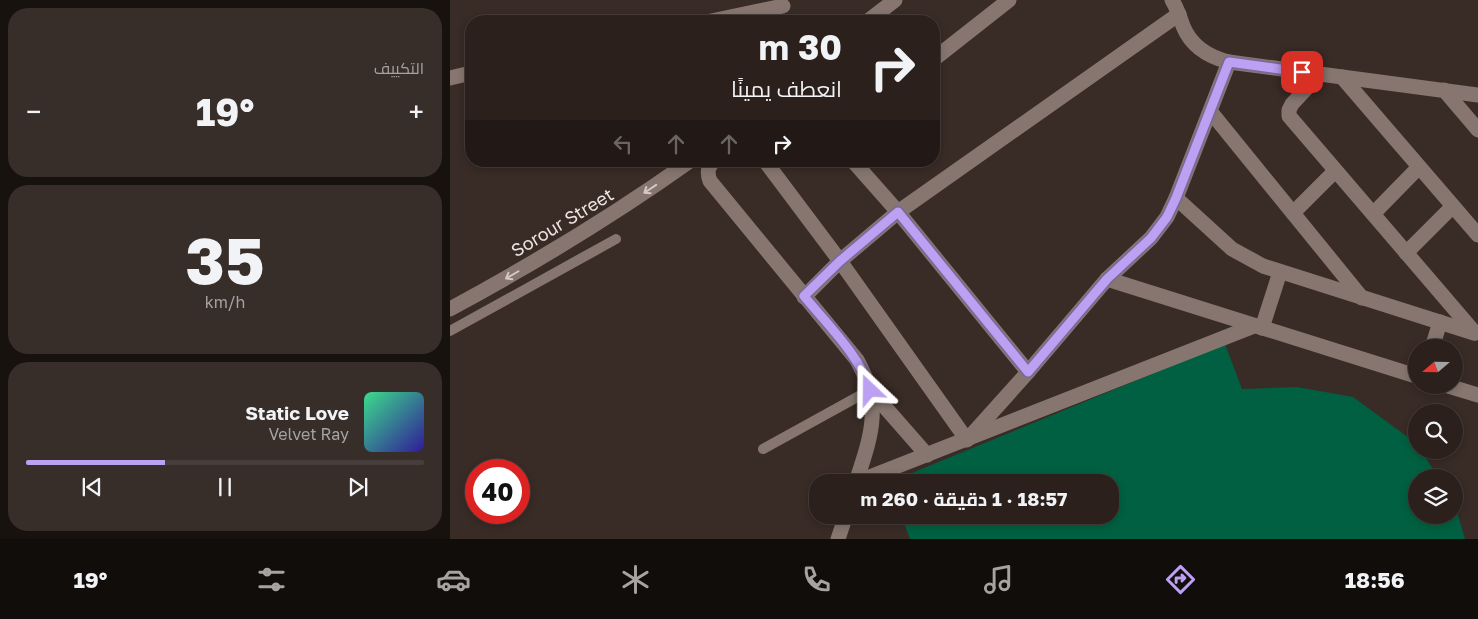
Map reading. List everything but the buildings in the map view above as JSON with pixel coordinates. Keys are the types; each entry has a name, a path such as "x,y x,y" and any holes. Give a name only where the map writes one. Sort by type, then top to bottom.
{"street":[{"path":"876,15 895,0"},
{"path":"940,54 1009,0"},
{"path":"1172,0 1191,40 1202,51 1215,58 1229,62 1478,95"},
{"path":"747,15 783,9"},
{"path":"804,296 840,261 898,212 1179,14"},
{"path":"968,440 1107,279 1151,238 1167,217 1229,62"},
{"path":"450,78 465,74"},
{"path":"1320,74 1292,104 1289,116 1477,334"},
{"path":"1342,77 1453,206 1475,226"},
{"path":"1444,90 1478,130"},
{"path":"1210,111 1362,298"},
{"name":"Sorour Street","path":"450,309 553,252 609,217 681,167"},
{"path":"709,167 710,181 857,360 864,373 870,390 874,415 872,429 858,474"},
{"path":"770,167 840,261 968,440"},
{"path":"858,167 898,212 1028,372"},
{"path":"1373,214 1419,167"},
{"path":"1292,213 1335,171"},
{"path":"1176,198 1232,249 1263,266 1477,334"},
{"path":"1406,253 1453,206"},
{"path":"877,474 1258,327 1280,272"},
{"path":"1107,279 1408,374"},
{"path":"1435,339 1440,322"},
{"path":"870,390 928,455"},
{"path":"1463,390 1478,395"},
{"path":"838,539 843,524"}],"lane":[{"path":"450,331 616,239"},
{"path":"763,449 870,390"}],"green space":[{"path":"1225,344 1242,389 1297,387 1353,397 1408,437 1408,459 1427,459 1433,469 1408,469 1408,524 1461,524 1465,539 910,539 904,524 1119,524 1119,474 909,474"}],"route":[{"path":"870,390 857,360 804,296 840,261 898,212 1028,372 1107,279 1151,238 1167,217 1229,62 1302,72"}]}
